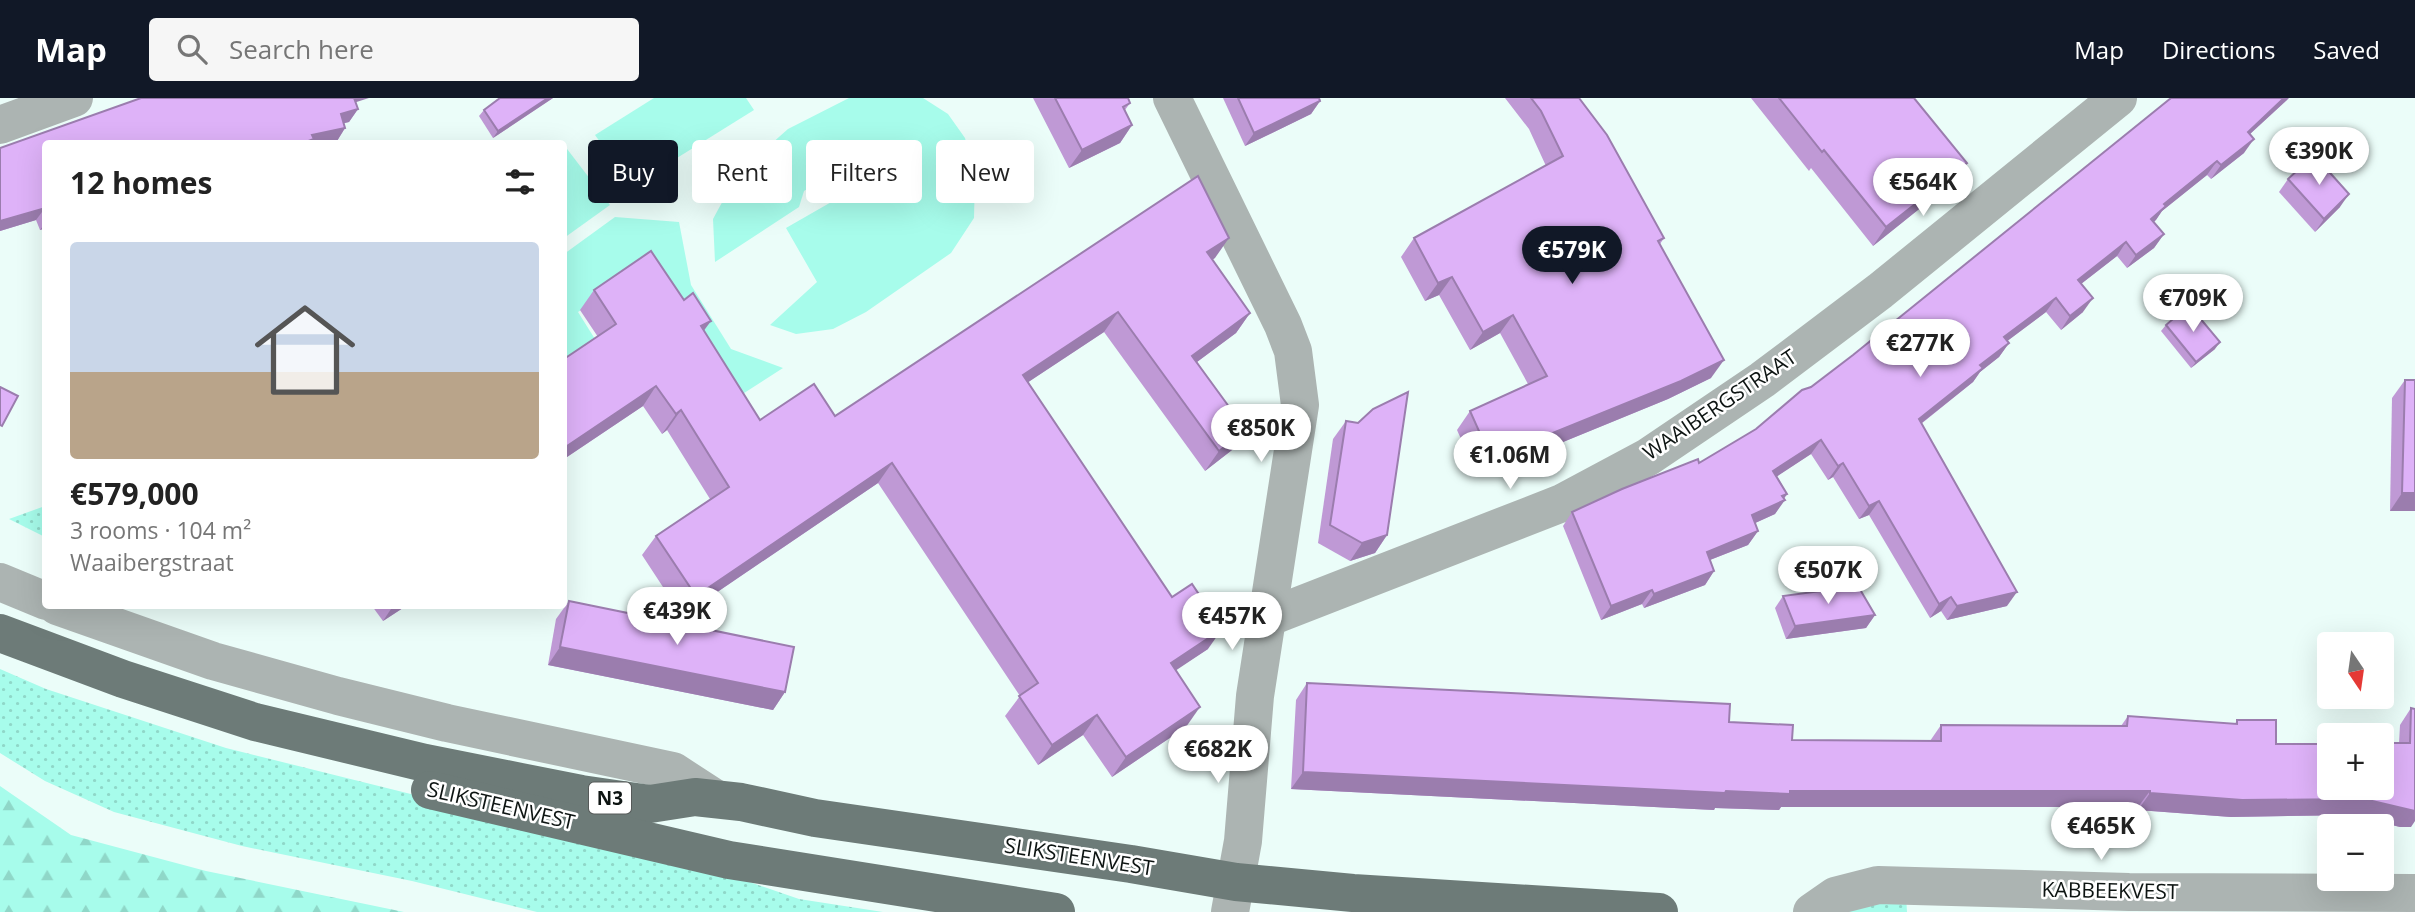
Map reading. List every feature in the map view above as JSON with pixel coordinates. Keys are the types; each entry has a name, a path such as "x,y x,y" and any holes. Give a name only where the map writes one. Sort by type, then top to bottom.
{"main road":[{"name":"SLIKSTEENVEST","path":"0,633 123,679 255,722 425,763 581,794 650,804 695,797 741,802 816,818 1131,864 1233,897"},
{"name":"SLIKSTEENVEST","path":"0,658 194,727 420,787 729,860 1056,912"},
{"name":"N3","path":"1233,897 1353,893 1659,912"}],"street":[{"path":"0,125 74,98"},
{"path":"1172,98 1283,326 1293,351 1300,405 1255,696 1243,841 1233,897"},
{"name":"WAAIBERGSTRAAT","path":"1267,618 1562,503 1648,457 1762,380 1880,291 2118,98"},
{"path":"0,582 42,599"},
{"name":"SLIKSTEENVEST","path":"66,609 213,661 338,696 447,723 674,771 716,799"},
{"name":"KABBEEKVEST","path":"1812,912 1835,896 1878,885 2115,892 2415,893"}],"green space":[{"path":"654,98 746,98 754,110 706,140 692,140 692,149 678,157 678,140 599,140 595,135"},
{"path":"849,98 923,98 948,114 966,140 936,140 936,203 974,203 974,218 951,253 866,312 833,329 796,334 770,325 817,282 786,228 830,203 922,203 922,140 806,140 806,190 799,207 715,262 713,219 722,203 792,203 792,140 776,140 788,129"},
{"path":"567,149 588,176 588,203 610,205 567,236"},
{"path":"615,217 679,222 691,285 731,349 783,368 741,395 650,264 578,312 600,347 567,369 567,252"},
{"path":"42,507 42,536 9,519"},
{"path":"0,669 46,689 226,748 671,855 799,899 883,912 537,912 412,881 242,846 114,812 45,781 0,753"},
{"path":"0,786 71,835 206,871 404,912 0,912"},
{"path":"1906,896 1907,912 1841,912"}],"building":[{"path":"141,98 354,98 358,109 341,114 345,128 312,135 314,139 311,140 42,140 42,209 0,221 0,148"},
{"path":"500,98 548,98 498,131 484,110"},
{"path":"1055,98 1128,98 1130,103 1123,107 1132,125 1082,150"},
{"path":"1238,98 1319,98 1320,101 1254,133"},
{"path":"1531,98 1579,98 1607,135 1664,238 1658,241 1724,360 1681,381 1491,458 1470,411 1547,376 1513,315 1483,332 1452,277 1438,283 1414,238 1563,156 1541,111"},
{"path":"1779,98 1914,98 1967,163 1886,227"},
{"path":"2171,98 2284,98 2248,132 2254,139 2221,165 2217,161 2164,204 2166,206 2151,219 2164,234 2136,255 2126,242 2078,280 2093,298 2070,316 2056,298 2004,337 2009,343 1980,365 1983,368 1919,419 2017,592 1957,606 1951,597 1939,604 1879,501 1869,506 1843,463 1838,466 1821,440 1773,471 1787,494 1782,496 1785,500 1752,515 1758,531 1707,552 1714,571 1654,594 1652,590 1611,606 1572,512 1698,459 1699,463 1756,429 1802,390 1811,387 1853,355"},
{"path":"2314,155 2349,194 2324,219 2288,179"},
{"path":"1198,176 1229,238 1207,252 1250,313 1192,356 1246,430 1219,451 1118,312 1023,375 1172,597 1192,584 1222,629 1171,663 1200,707 1126,757 1097,715 1052,745 1019,696 1038,683 892,463 696,596 656,536 729,487 681,410 676,414 656,386 567,446 567,357 616,324 594,290 651,251 684,300 693,293 711,321 701,326 760,420 814,384 835,416"},
{"path":"2189,305 2220,342 2196,362 2166,325"},
{"path":"2405,380 2415,380 2415,493 2402,493"},
{"path":"0,387 18,396 2,426 0,425"},
{"path":"1408,392 1387,535 1362,543 1330,525 1346,421 1358,423 1373,409"},
{"path":"1858,586 1875,615 1795,626 1783,596"},
{"path":"569,601 794,647 785,692 560,647"},
{"path":"1307,683 1730,704 1729,722 1793,725 1792,740 1941,741 1941,725 2127,726 2128,716 2237,724 2237,720 2276,720 2276,744 2317,744 2317,799 2242,800 2150,791 1725,793 1303,772"},
{"path":"2411,708 2415,709 2415,811 2368,800 2394,800 2394,743 2410,743"}]}
